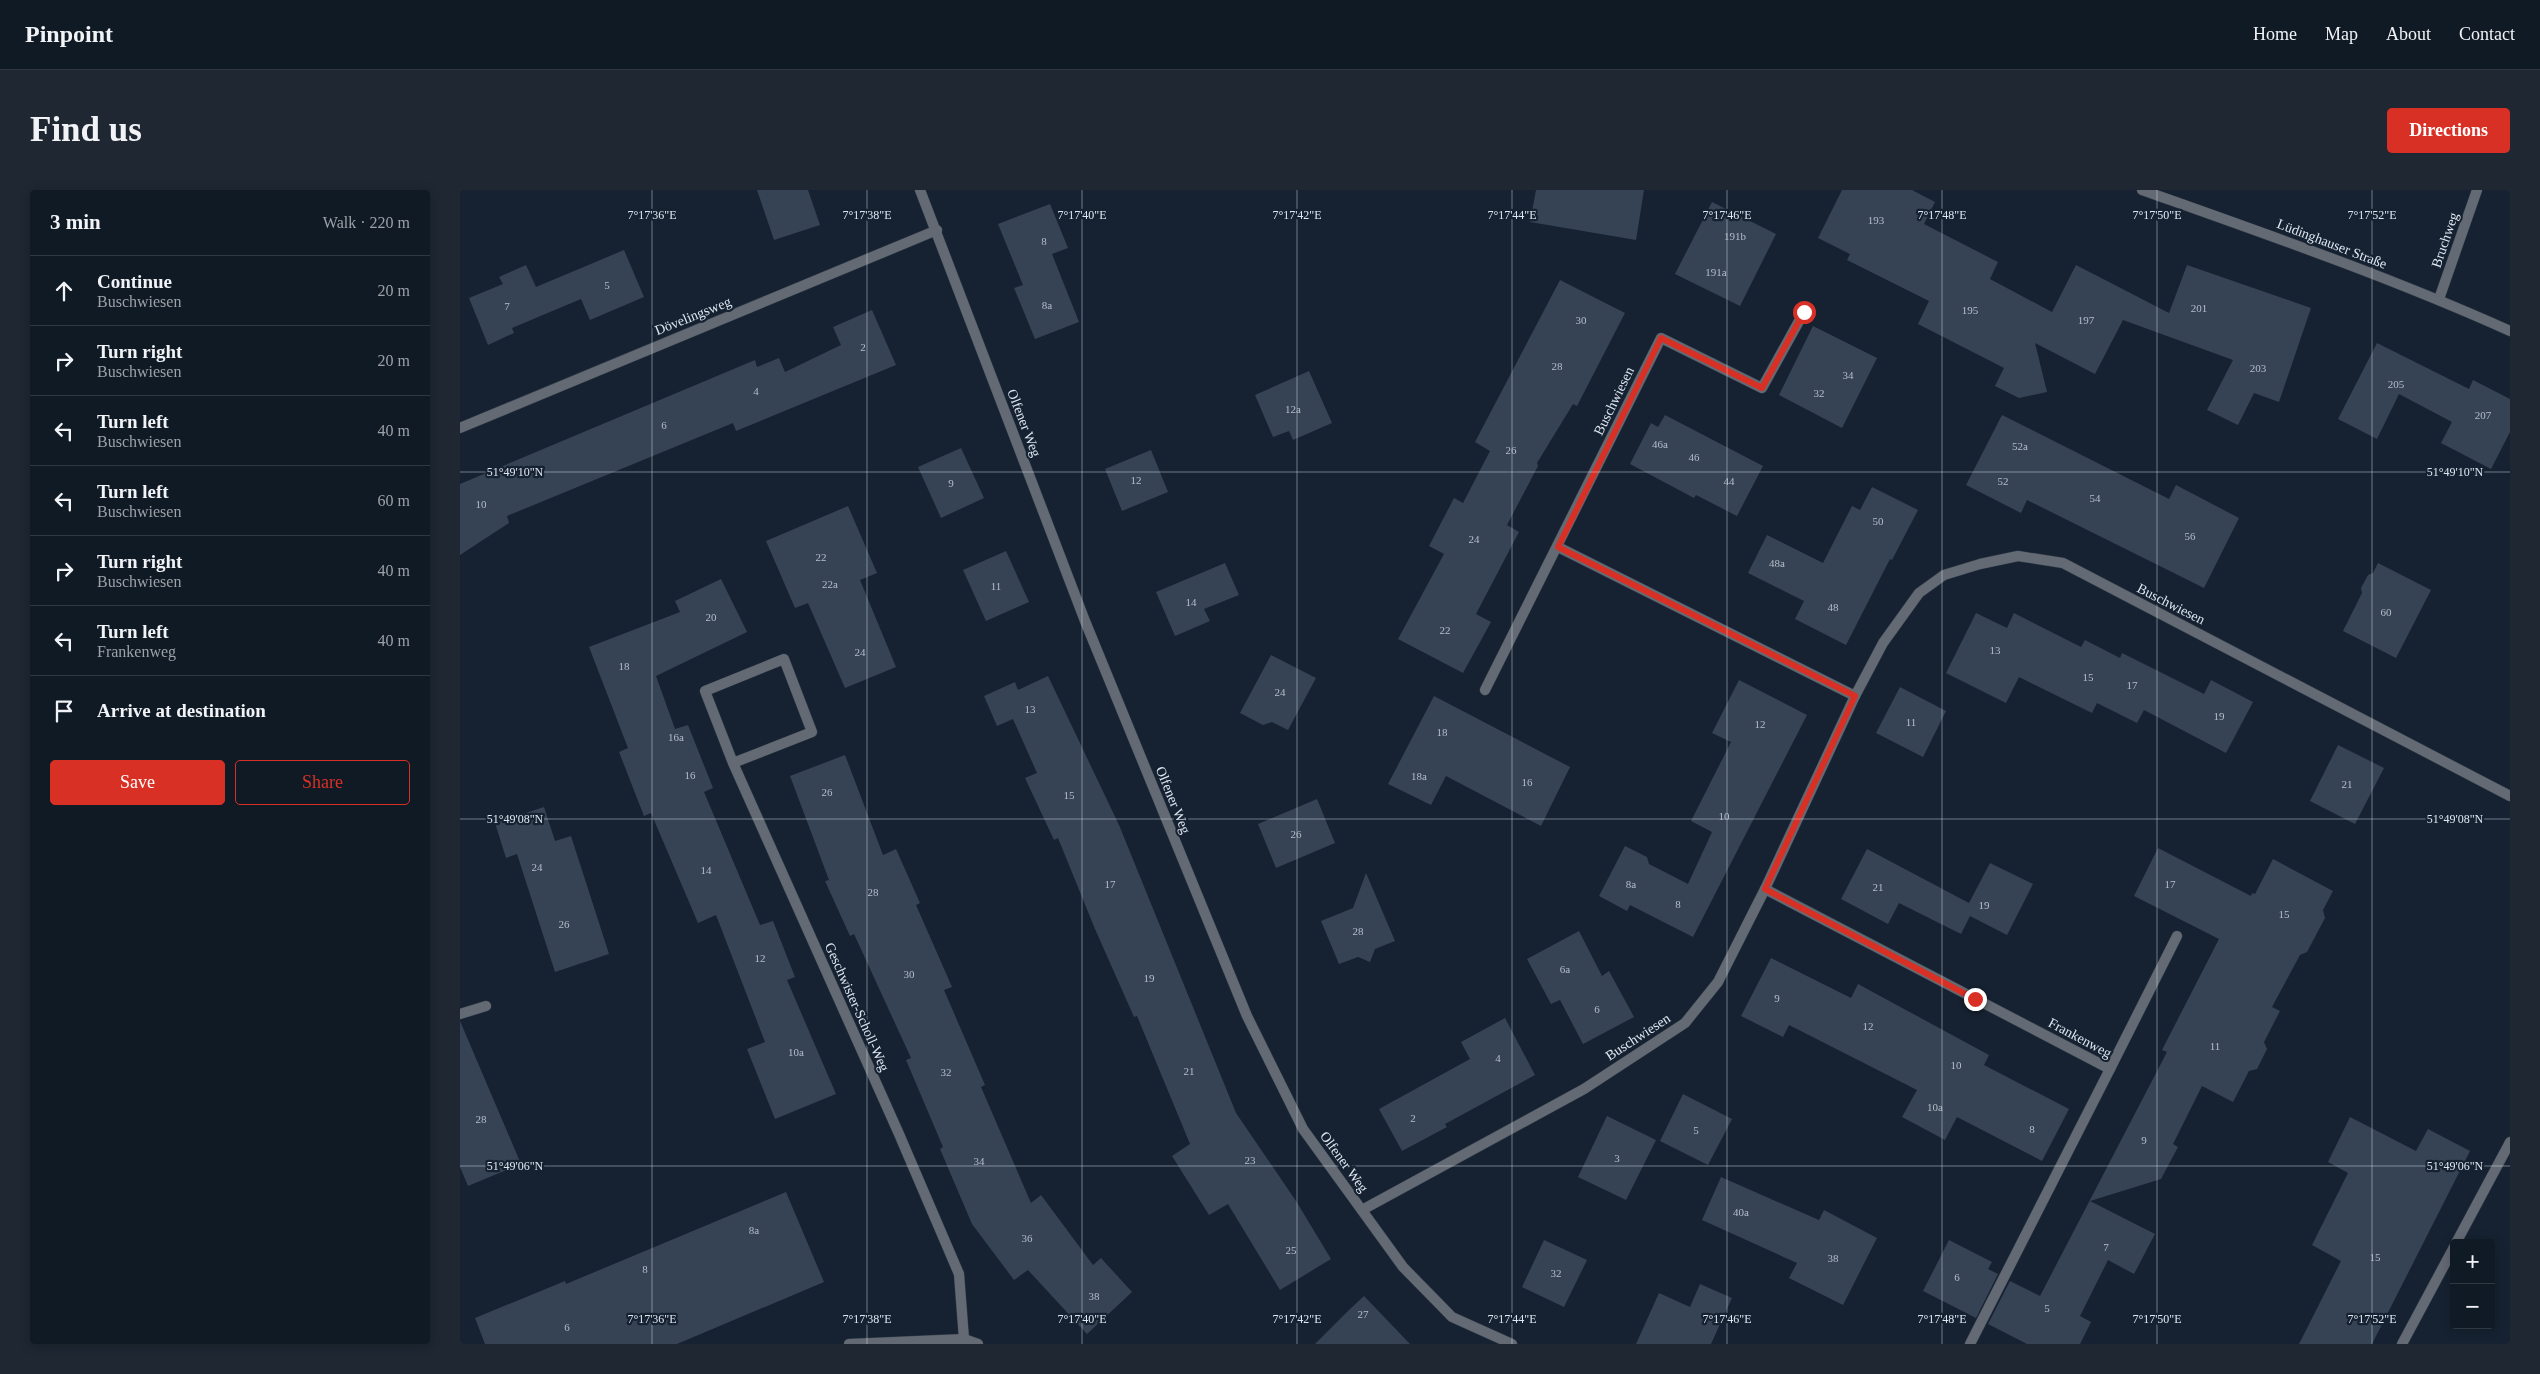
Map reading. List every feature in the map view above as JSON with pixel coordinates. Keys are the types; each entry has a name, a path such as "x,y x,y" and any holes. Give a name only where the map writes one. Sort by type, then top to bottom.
{"street":[{"name":"Olfener Weg","path":"920,190 937,230 1085,621 1248,1016 1303,1129 1403,1267 1452,1317 1512,1344"},
{"name":"Lüdinghauser Straße","path":"2142,190 2298,245 2439,299 2510,330"},
{"name":"Bruchweg","path":"2439,299 2477,190"},
{"name":"Dövelingsweg","path":"460,428 937,230"},
{"name":"Buschwiesen","path":"1485,690 1661,338 1762,388 1804,312"},
{"path":"1558,547 1855,696"},
{"name":"Buschwiesen","path":"1362,1210 1584,1089 1684,1023 1718,982 1765,889 1855,696 1883,643 1919,593 1944,575 1980,564 2018,556 2063,563 2510,796"},
{"name":"Geschwister-Scholl-Weg","path":"733,763 812,732 784,659 705,691 733,763 900,1134 959,1274 964,1338"},
{"name":"Frankenweg","path":"1765,889 2110,1069 1970,1344"},
{"path":"2110,1069 2177,936"},
{"path":"460,1014 486,1006"},
{"path":"2458,1239 2510,1142"},
{"path":"2402,1344 2450,1254"},
{"path":"849,1344 964,1338 978,1344"}],"building":[{"path":"757,190 808,190 820,225 774,240"},
{"path":"1536,190 1644,190 1636,240 1530,222"},
{"path":"1842,190 1912,190 1935,202 1924,224 1998,262 1990,279 2052,312 2076,265 2169,313 2187,265 2311,308 2279,402 2254,393 2238,425 2207,410 2233,360 2123,320 2095,374 2035,343 2047,392 2019,398 1995,386 2004,368 1918,324 1929,301 1847,260 1850,254 1818,238"},
{"path":"1712,202 1776,234 1740,306 1675,274"},
{"path":"1050,204 1068,248 1052,254 1079,322 1035,339 1014,288 1023,285 998,224"},
{"path":"624,250 644,297 590,320 581,299 512,328 514,333 488,345 469,298 503,284 499,277 526,265 536,287"},
{"path":"1560,280 1625,313 1577,406 1573,404 1537,463 1538,466 1507,525 1519,532 1476,614 1491,622 1463,673 1398,639 1444,554 1429,546 1454,498 1463,503 1490,451 1475,442"},
{"path":"872,310 896,365 736,431 733,423 507,516 509,523 460,555 460,484 755,360 757,367 779,358 785,372 841,345 833,327"},
{"path":"1813,326 1877,358 1842,428 1779,395"},
{"path":"2377,343 2469,389 2473,380 2510,399 2510,432 2491,469 2441,443 2452,422 2399,394 2377,439 2338,419"},
{"path":"1309,371 1332,423 1293,440 1289,431 1273,437 1255,395"},
{"path":"1665,415 1763,466 1737,516 1696,495 1694,498 1630,464 1651,423 1658,427"},
{"path":"2002,415 2169,499 2176,485 2239,518 2204,588 2027,500 2021,513 1966,485"},
{"path":"961,448 984,498 941,518 918,467"},
{"path":"1151,450 1168,492 1122,511 1105,469"},
{"path":"1872,487 1918,510 1892,560 1890,559 1846,645 1795,619 1804,601 1748,573 1767,535 1823,563 1852,506 1860,510"},
{"path":"848,506 877,573 860,580 896,667 845,688 808,603 795,608 766,541"},
{"path":"1006,551 1029,602 986,621 963,570"},
{"path":"1225,563 1239,595 1204,609 1210,621 1175,636 1156,592"},
{"path":"2378,563 2431,590 2396,658 2343,631 2362,593 2361,588 2368,575 2373,573"},
{"path":"721,579 747,632 656,676 675,729 688,725 713,788 704,792 760,925 773,921 795,977 787,980 836,1094 775,1119 747,1049 765,1042 716,915 698,923 651,813 644,816 619,752 628,748 589,647 680,612 675,601"},
{"path":"1976,613 2007,628 2014,613 2081,647 2085,640 2120,658 2122,653 2204,694 2211,680 2253,702 2226,753 2144,710 2137,723 2097,703 2092,713 2019,677 2006,703 1946,673"},
{"path":"1271,655 1316,678 1288,730 1272,722 1263,725 1240,713"},
{"path":"1048,676 1119,825 1236,1113 1296,1201 1331,1259 1280,1290 1228,1204 1209,1215 1172,1156 1190,1144 1137,1016 1134,1017 1095,929 1058,838 1054,840 1025,778 1037,773 1013,719 997,726 984,696 1015,682 1018,690"},
{"path":"1739,680 1807,715 1693,937 1630,905 1627,911 1599,896 1625,846 1647,857 1649,864 1688,884 1712,832 1691,821 1731,742 1712,733"},
{"path":"1900,687 1946,711 1923,757 1876,733"},
{"path":"1434,696 1570,767 1541,826 1446,776 1431,805 1388,784"},
{"path":"2338,745 2384,768 2355,824 2310,801"},
{"path":"845,755 883,855 896,849 920,903 916,905 952,987 944,990 985,1085 981,1087 1031,1203 1041,1195 1093,1265 1101,1258 1132,1292 1087,1334 1028,1270 1014,1280 972,1224 940,1149 943,1147 906,1060 911,1058 854,934 850,936 825,881 829,880 790,776"},
{"path":"1317,799 1335,843 1276,868 1258,824"},
{"path":"544,807 555,841 571,836 609,954 555,972 517,854 506,858 495,823"},
{"path":"2158,848 2251,896 2252,893 2255,894 2273,859 2333,891 2323,910 2325,918 2307,952 2300,955 2272,1007 2280,1011 2264,1042 2267,1049 2257,1069 2249,1071 2233,1102 2202,1086 2173,1144 2178,1147 2161,1179 2090,1201 2155,1234 2134,1274 2108,1260 2080,1316 2091,1322 2080,1344 2027,1344 1988,1324 2010,1281 2040,1296 2167,1052 2162,1050 2219,939 2134,896"},
{"path":"1867,849 1969,903 1990,863 2033,884 2007,935 1970,916 1961,934 1899,903 1888,924 1841,899"},
{"path":"1366,873 1395,941 1375,949 1370,962 1358,957 1339,964 1321,921 1353,908"},
{"path":"1579,931 1602,976 1609,971 1634,1017 1583,1044 1560,1000 1551,1004 1527,959"},
{"path":"1771,958 1851,998 1858,984 1989,1055 1984,1065 2069,1109 2042,1161 1957,1117 1945,1140 1902,1117 1917,1090 1789,1025 1783,1037 1741,1016"},
{"path":"1505,1018 1535,1075 1445,1124 1447,1127 1402,1151 1379,1109 1470,1059 1461,1042"},
{"path":"460,1021 521,1164 468,1186 460,1167"},
{"path":"1683,1094 1732,1119 1708,1165 1660,1141"},
{"path":"1607,1116 1656,1140 1626,1200 1578,1177"},
{"path":"2350,1117 2416,1151 2428,1129 2470,1151 2372,1344 2299,1344 2341,1261 2312,1245 2348,1173 2328,1162"},
{"path":"1721,1177 1819,1220 1824,1210 1877,1238 1843,1305 1789,1278 1797,1263 1702,1220"},
{"path":"786,1192 824,1282 677,1344 485,1344 475,1318 565,1281 566,1284"},
{"path":"1544,1240 1587,1260 1564,1307 1522,1287"},
{"path":"1949,1240 1992,1262 1988,1269 1998,1274 1976,1318 1923,1291"},
{"path":"1700,1284 1732,1298 1711,1344 1636,1344 1659,1293 1690,1307"},
{"path":"1364,1296 1410,1344 1315,1344 1349,1310"}],"route":[{"path":"1804,312 1762,388 1661,338 1558,547 1855,696 1765,889 1975,999"}]}
